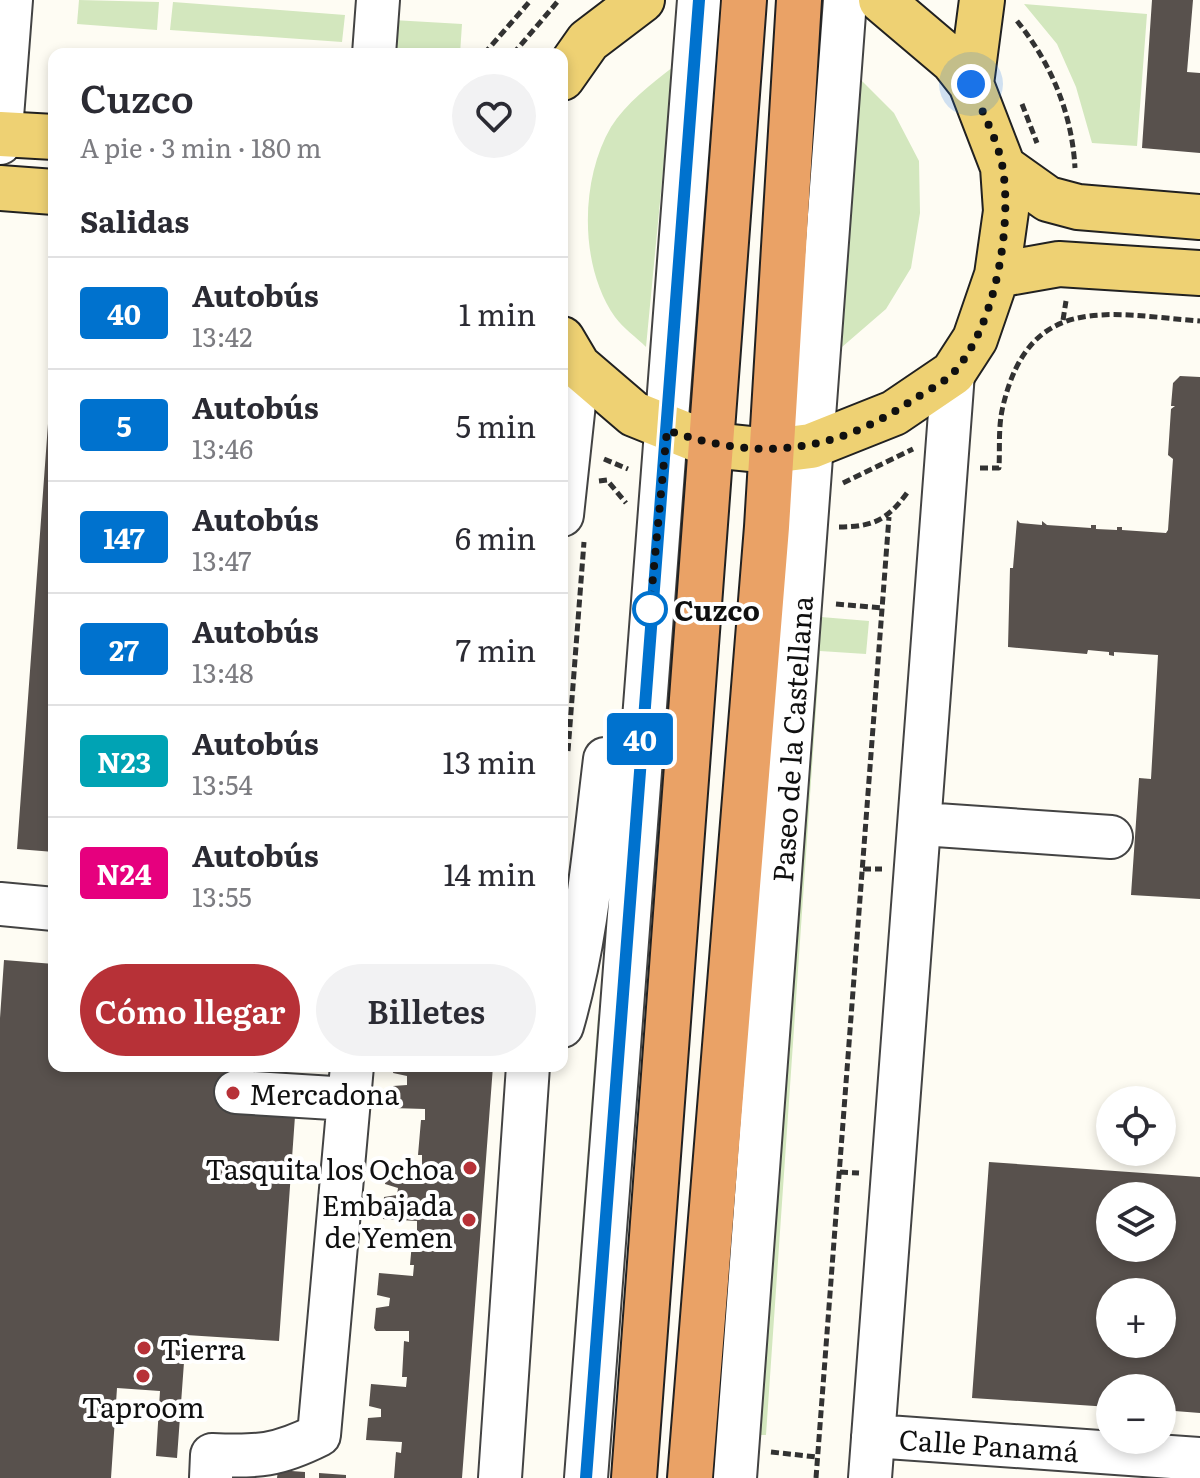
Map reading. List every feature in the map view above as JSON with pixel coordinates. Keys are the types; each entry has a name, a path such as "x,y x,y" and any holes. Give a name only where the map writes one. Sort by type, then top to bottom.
{"highway":[{"path":"634,1478 744,0"},
{"name":"Paseo de la Castellana","path":"690,1478 791,449 799,0"}],"main road":[{"path":"568,68 600,17 642,0"},
{"path":"570,353 634,414 667,430 711,445 791,449 894,413 953,373 975,339 997,275 1006,211 1003,167 971,84 953,61 881,0"},
{"path":"971,84 996,6"},
{"path":"0,134 48,137"},
{"path":"1003,167 1048,199 1078,207 1200,217"},
{"path":"0,188 48,192"},
{"path":"997,275 1073,265 1200,273"}],"street":[{"path":"0,143 11,0"},
{"path":"374,48 378,0"},
{"path":"586,1478 650,608 667,430 699,0"},
{"name":"Paseo de la Castellana","path":"735,1478 811,489 791,449 845,0"},
{"path":"570,353 574,521"},
{"path":"870,1478 922,824 953,373"},
{"path":"568,1005 590,886 587,759"},
{"path":"922,824 1111,837"},
{"path":"0,904 48,908"},
{"path":"500,1478 528,1072"},
{"path":"527,1113 544,1072"},
{"path":"211,1478 212,1455 250,1456 283,1452 319,1435 351,1083 236,1092"},
{"name":"Calle Panamá","path":"873,1436 1200,1459"}],"path":[{"path":"489,48 531,0"},
{"path":"518,48 559,0"},
{"path":"996,6 1041,50 1059,92 1074,144 1078,207"},
{"path":"1063,320 1073,265"},
{"path":"946,468 999,468 1002,407 1012,381 1030,343 1063,320 1110,314 1200,321"},
{"path":"596,453 636,473"},
{"path":"816,1478 889,517"},
{"path":"574,521 587,759"},
{"path":"834,590 833,604 883,608"},
{"path":"863,869 882,869"},
{"path":"840,1172 861,1174"}],"green space":[{"path":"79,0 159,2 157,30 77,24"},
{"path":"173,2 345,15 342,42 170,30"},
{"path":"1024,4 1147,14 1137,146 1092,143 1076,87 1057,44"},
{"path":"393,20 462,24 460,48 391,48"},
{"path":"673,67 646,347 618,321 603,296 590,248 589,197 593,172 611,127 631,102"},
{"path":"860,79 894,113 919,161 920,213 911,268 886,309 842,347"},
{"path":"816,569 825,569 821,617 869,621 866,654 820,651 766,1435 756,1435"},
{"path":"610,1002 584,1333 574,1333 598,1015"}],"building":[{"path":"1152,0 1193,0 1187,72 1200,73 1200,153 1142,148"},
{"path":"1180,376 1200,377 1200,899 1131,895 1139,778 1151,779 1158,655 1114,652 1114,656 1109,652 1088,650 1087,654 1008,647 1010,568 1013,568 1017,520 1042,525 1042,521 1047,525 1091,528 1091,525 1096,525 1096,529 1117,530 1117,527 1122,527 1122,530 1166,533 1168,530 1173,459 1168,455 1171,409 1175,406 1171,406 1173,383"},
{"path":"48,424 48,852 17,849"},
{"path":"4,960 48,964 48,1072 235,1072 232,1111 295,1116 279,1341 186,1335 177,1458 156,1456 160,1391 117,1388 111,1478 0,1478 0,1018"},
{"path":"493,1072 462,1478 394,1478 396,1452 401,1453 402,1442 366,1440 368,1418 381,1417 381,1409 369,1406 371,1384 406,1387 407,1377 402,1377 404,1341 409,1342 409,1331 376,1331 374,1328 376,1308 389,1306 390,1298 377,1295 379,1273 413,1276 414,1265 410,1265 413,1231 417,1231 417,1221 383,1219 384,1197 397,1195 398,1188 385,1184 386,1163 422,1165 422,1155 418,1155 425,1109 392,1108 393,1086 407,1085 407,1076 393,1073"},
{"path":"989,1162 1200,1177 1200,1413 1176,1411 1176,1374 1096,1374 1096,1406 972,1398"},
{"path":"278,1470 305,1472 305,1478 277,1478"},
{"path":"319,1473 346,1475 346,1478 319,1478"}],"bus line":[{"name":"40","path":"586,1478 650,608 667,430 699,0"}],"place":[{"name":"Cuzco","path":"650,609"},
{"name":"Mercadona","path":"233,1093"},
{"name":"Tasquita los Ochoa","path":"470,1168"},
{"name":"Embajada de Yemen","path":"469,1220"},
{"name":"Tierra","path":"144,1348"},
{"name":"Taproom","path":"143,1376"}],"route":[{"path":"650,609 667,430 711,445 771,451 811,446 894,413 953,373 975,339 997,275 1006,211 1003,167 971,84"}]}
